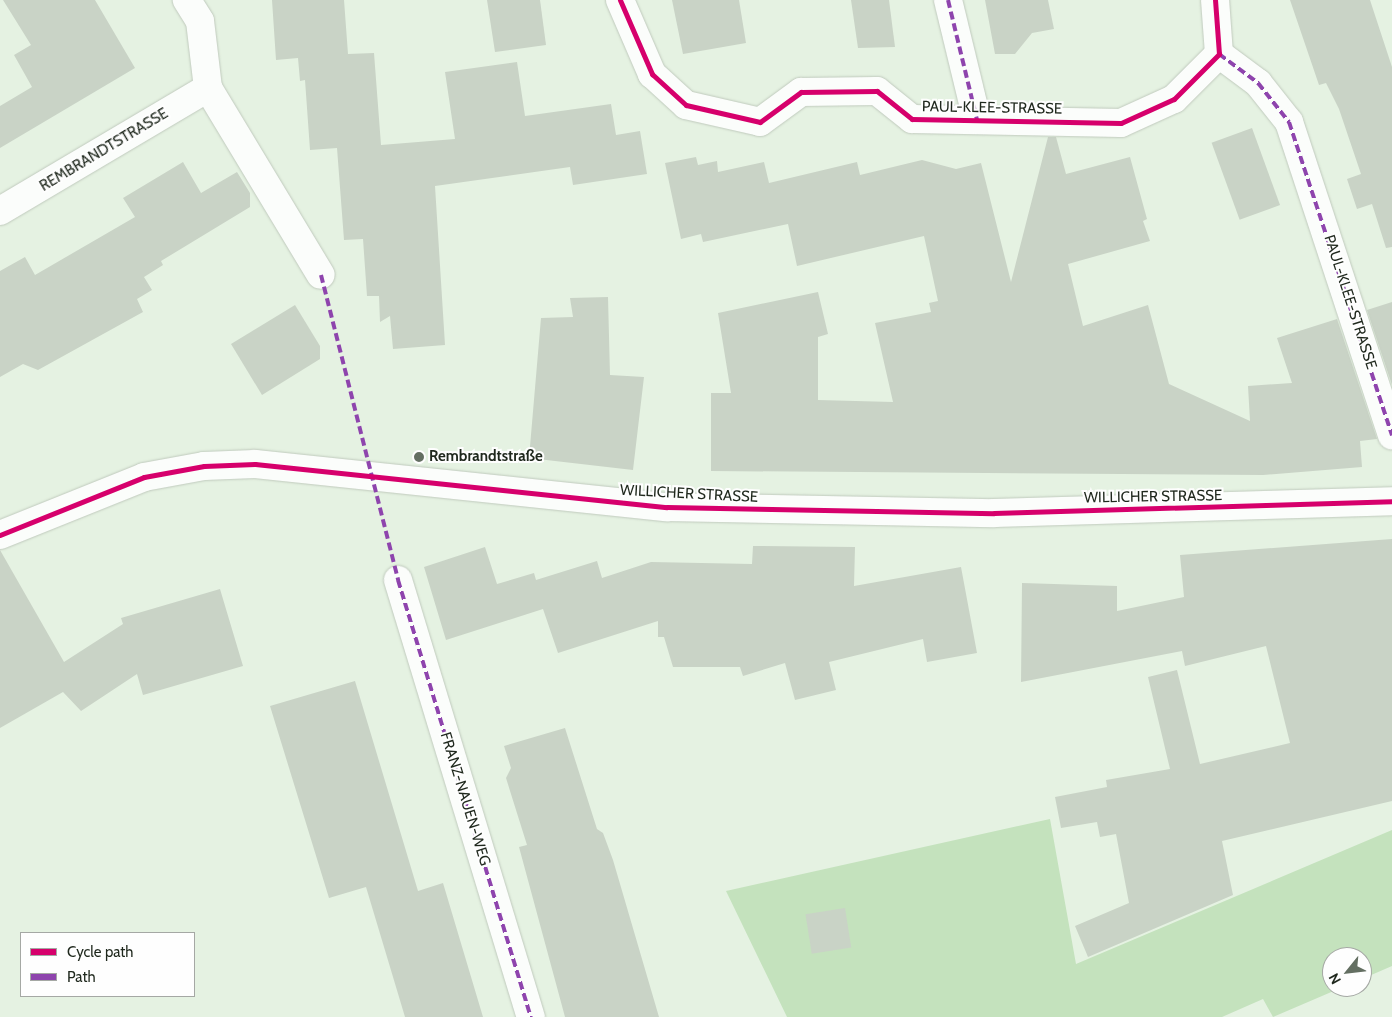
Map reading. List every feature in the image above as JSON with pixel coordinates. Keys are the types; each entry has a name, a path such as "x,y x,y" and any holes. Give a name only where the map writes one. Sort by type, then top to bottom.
{"street":[{"path":"188,0 200,21 208,88 321,275"},
{"name":"PAUL-KLEE-STRASSE","path":"620,0 652,74 686,105 760,122 801,92 877,91 912,119 1121,123 1174,99 1219,54 1258,83 1289,122 1392,435"},
{"name":"PAUL-KLEE-STRASSE","path":"948,0 977,120"},
{"path":"1215,0 1219,54"},
{"name":"REMBRANDTSTRASSE","path":"0,211 208,88"},
{"name":"WILLICHER STRASSE","path":"0,535 144,477 204,466 255,464 668,507 994,513 1392,501"},
{"name":"FRANZ-NAUEN-WEG","path":"398,580 532,1017"}],"green space":[{"path":"1050,819 1076,964 1392,830 1392,966 1372,975 1372,947 1322,947 1322,996 1273,1017 1263,999 1222,1017 787,1017 726,891"}],"building":[{"path":"3,0 95,0 135,68 0,148 0,106 32,87 14,55 31,45"},
{"path":"272,0 344,0 348,54 374,53 381,145 455,139 445,72 517,62 525,116 611,104 616,135 640,131 647,174 573,185 570,167 435,186 445,345 393,349 390,316 380,322 379,296 367,296 363,239 344,240 337,148 310,150 305,80 300,81 298,58 276,60"},
{"path":"487,0 540,0 546,45 495,52"},
{"path":"672,0 739,0 746,43 683,54"},
{"path":"851,0 889,0 895,47 858,48"},
{"path":"985,0 1048,0 1054,29 1032,33 1015,54 995,54"},
{"path":"1290,0 1370,0 1392,67 1392,247 1386,248 1372,204 1357,209 1347,179 1361,174 1339,109 1326,83 1319,85"},
{"path":"1252,128 1280,205 1240,220 1212,143"},
{"path":"1048,137 1056,137 1066,174 1130,157 1147,219 1143,221 1150,241 1068,264 1083,326 1148,305 1169,384 1250,421 1248,386 1292,383 1277,338 1337,319 1377,439 1360,441 1362,467 1263,475 711,471 711,393 731,393 718,313 818,292 828,334 818,337 818,400 893,402 875,323 931,312 929,303 938,301 924,236 797,266 788,224 703,242 701,234 681,239 665,163 696,157 698,165 717,161 718,172 764,162 769,183 857,162 860,175 922,160 956,169 981,163 1011,282"},
{"path":"183,162 201,193 237,172 250,193 250,207 161,261 163,265 144,277 152,290 137,299 143,312 38,370 23,364 0,377 0,271 25,257 35,275 135,217 123,198"},
{"path":"608,297 610,375 644,377 633,470 529,458 541,318 573,317 570,298"},
{"path":"1392,302 1392,385 1367,310"},
{"path":"295,305 320,346 320,359 262,395 231,344"},
{"path":"1392,539 1392,801 1222,841 1233,895 1088,957 1075,926 1129,903 1116,834 1100,837 1097,822 1061,828 1055,797 1107,787 1106,780 1170,769 1148,677 1177,670 1200,764 1290,743 1266,646 1185,666 1182,651 1021,682 1022,583 1117,586 1117,611 1184,597 1180,555"},
{"path":"753,546 855,547 854,586 961,567 977,653 927,662 923,639 829,662 836,690 795,700 785,663 743,676 740,667 673,667 664,637 658,637 658,621 558,653 543,609 446,640 424,567 485,547 497,584 534,573 536,580 597,561 602,578 651,562 752,564"},
{"path":"0,550 64,662 123,624 121,618 220,589 243,666 143,695 137,674 81,711 63,692 0,728"},
{"path":"355,681 418,891 443,883 483,1017 405,1017 366,887 329,898 270,706"},
{"path":"565,728 597,829 603,833 613,860 659,1017 565,1017 519,847 527,845 506,778 511,768 504,746"},
{"path":"845,908 851,948 812,954 805,914"}],"marked path":[{"path":"948,0 977,120"},
{"path":"1219,54 1258,83 1289,122 1392,435"},
{"path":"321,275 398,580 531,1017"}],"cycle path":[{"path":"620,0 652,74 686,105 760,122 801,92 877,91 912,119 1121,123 1174,99 1219,54 1215,0"},
{"path":"0,535 144,477 204,466 255,464 667,507 994,513 1392,501"}],"place":[{"name":"Rembrandtstraße","path":"419,457"}]}
